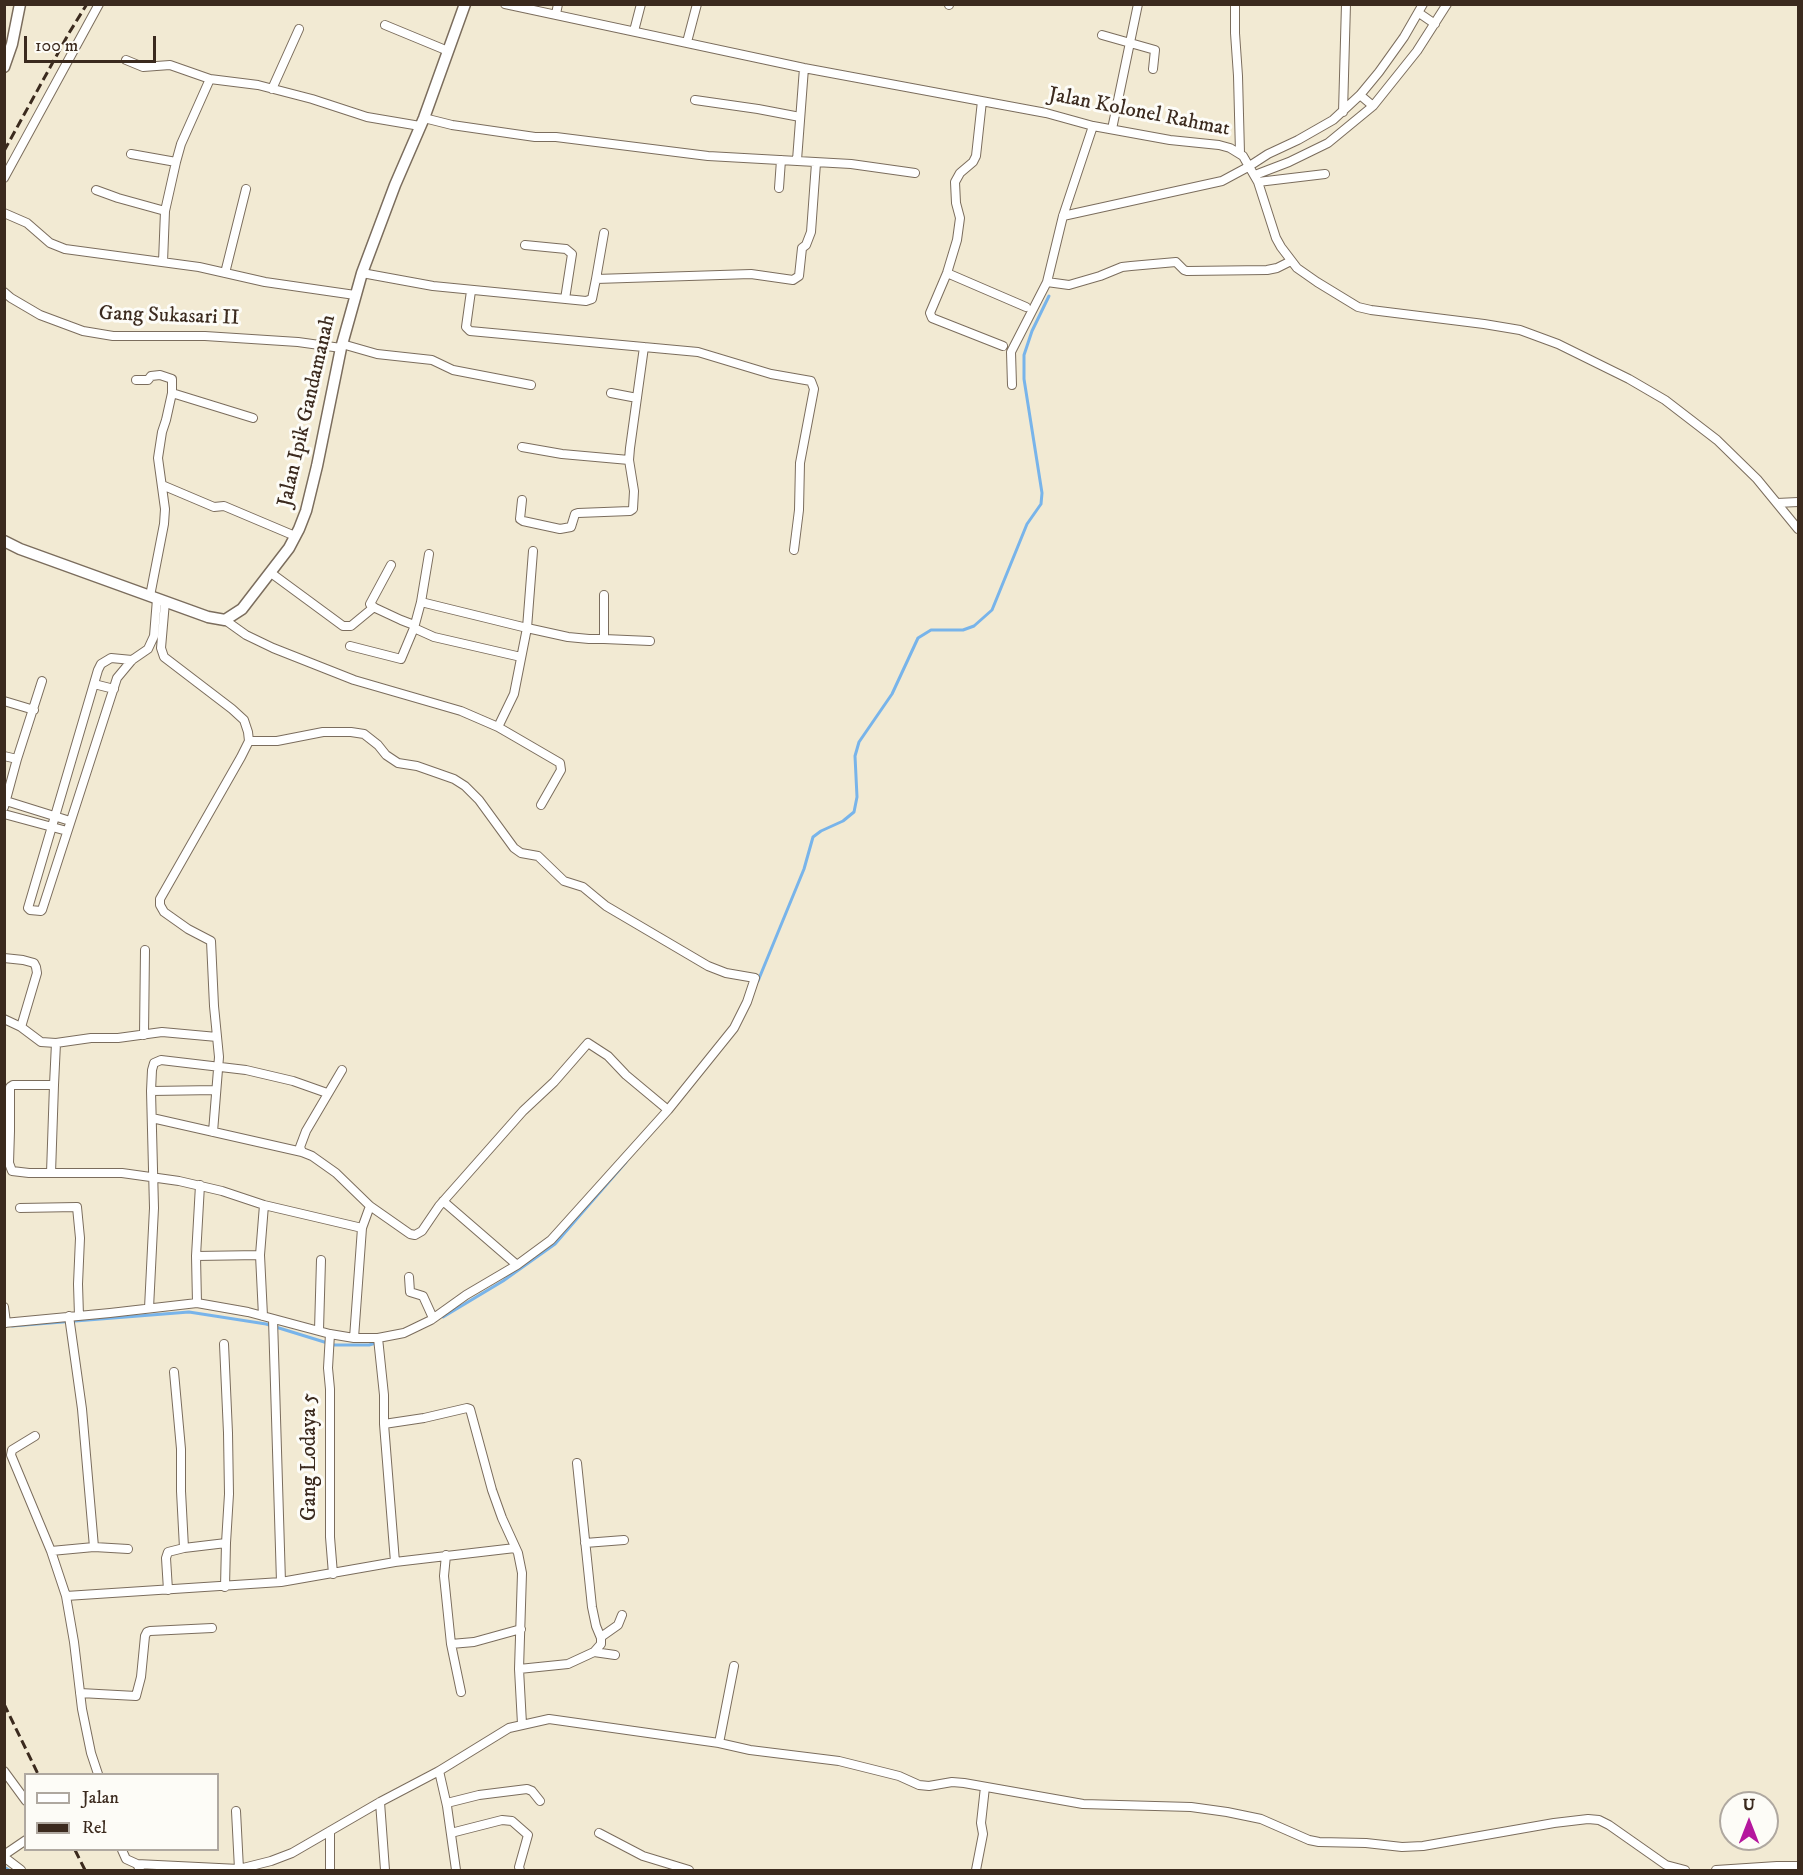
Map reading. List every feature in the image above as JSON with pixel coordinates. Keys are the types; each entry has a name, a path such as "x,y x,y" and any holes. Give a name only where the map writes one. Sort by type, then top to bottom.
{"street":[{"path":"4,178 99,4"},
{"name":"Jalan Ipik Gandamanah","path":"225,620 242,609 271,573 295,536 306,511 355,295 395,185 413,147 465,4"},
{"name":"Jalan Kolonel Rahmat","path":"505,4 804,68 1046,113 1093,126 1170,140 1219,145 1240,153 1256,179 1276,238 1289,262 1317,282 1358,307 1501,326 1540,337 1629,379 1665,400 1741,463 1798,529"},
{"path":"556,14 558,4"},
{"path":"634,31 642,4"},
{"path":"687,42 697,4"},
{"path":"1112,129 1138,4"},
{"path":"1235,4 1240,153"},
{"path":"1343,112 1346,4"},
{"path":"1063,216 1222,181 1248,168 1268,154 1298,140 1343,112 1367,101 1404,37 1426,16 1447,4"},
{"path":"4,67 19,5"},
{"path":"1256,179 1328,143 1417,51 1426,16"},
{"path":"385,25 448,51"},
{"path":"272,89 299,29"},
{"path":"1102,35 1155,50 1153,69"},
{"path":"126,60 143,67 170,65 210,79 258,85 367,117 708,156 851,164 915,173"},
{"path":"797,160 804,68"},
{"path":"163,262 165,211 176,162 210,79"},
{"path":"695,100 800,117"},
{"path":"982,101 976,156 955,182 960,224 947,273 930,313 932,318 1003,346"},
{"path":"1012,385 1011,352 1047,282 1063,216 1093,126"},
{"path":"131,154 176,162"},
{"path":"779,188 782,160"},
{"path":"596,279 751,274 793,280 798,278 802,248 806,245 811,232 816,163"},
{"path":"1256,179 1325,174"},
{"path":"225,273 246,189"},
{"path":"96,190 165,211"},
{"path":"4,213 27,223 58,247 199,267 264,282 355,295"},
{"path":"362,273 471,291 551,299 591,300 604,233"},
{"path":"525,244 566,249 572,254 565,298"},
{"path":"1047,282 1069,285 1122,267 1176,262 1184,270 1268,270 1289,262"},
{"path":"947,273 1026,307"},
{"path":"471,291 466,327 470,331 698,352 785,378 808,380 814,384 800,463 799,510 794,550"},
{"name":"Gang Sukasari II","path":"4,292 40,315 82,331 113,336 205,336 342,346 377,354 432,360 453,370 531,385"},
{"path":"522,500 520,519 524,522 560,529 571,527 573,517 578,513 630,511 633,508 634,490 629,460 644,347"},
{"path":"132,660 111,658 101,664 54,817 28,908 30,910 42,910 117,678 132,660 148,649 154,636 165,509 158,458 172,393 172,379 165,375 151,376 148,380 136,380"},
{"path":"172,393 253,418"},
{"path":"611,393 637,398"},
{"path":"522,447 562,454 629,460"},
{"path":"162,485 214,507 224,506 295,536"},
{"path":"1777,503 1798,502"},
{"path":"4,541 20,549 157,599 208,617 225,620 259,642 354,680 461,711 498,727 560,763 561,770 541,806"},
{"path":"498,727 514,694 527,628 533,551"},
{"path":"350,646 399,659 403,655 421,602 429,554"},
{"path":"391,565 370,603 374,607 434,637 521,657"},
{"path":"271,573 343,626 347,627 356,623 374,607"},
{"path":"604,596 604,639"},
{"path":"157,599 161,648 164,657 244,720 249,741 160,899 164,912 188,929 211,941 219,1057 213,1132"},
{"path":"421,602 568,637 650,641"},
{"path":"42,681 5,804 70,822"},
{"path":"94,684 114,689"},
{"path":"4,701 34,710"},
{"path":"4,1307 5,1323 197,1303 263,1316 273,1324 319,1330 329,1340 354,1338 378,1341 404,1333 433,1318 466,1294 517,1265 543,1247 558,1233 668,1110 734,1028 756,978 726,973 708,966 606,906 584,887 564,881 538,856 521,853 514,848 465,786 454,779 417,766 398,763 364,734 323,732 289,740 249,741"},
{"path":"4,756 17,759"},
{"path":"4,814 67,831"},
{"path":"144,1035 145,950"},
{"path":"4,958 34,963 38,973 21,1027"},
{"path":"4,1019 21,1027 40,1042 56,1043 162,1032 217,1036"},
{"path":"51,1173 56,1043"},
{"path":"152,1118 312,1156 336,1173 370,1206 410,1234 415,1235 422,1231 443,1201 588,1043 608,1056 668,1110"},
{"path":"149,1308 154,1208 152,1070 154,1063 158,1060 246,1070 283,1078 327,1093"},
{"path":"302,1152 300,1147 302,1140 342,1070"},
{"path":"54,1085 13,1085 10,1088 9,1163 10,1168 15,1171 122,1173 153,1177 200,1185 264,1205 362,1228"},
{"path":"152,1091 216,1090"},
{"path":"197,1303 196,1256 200,1185"},
{"path":"443,1201 517,1265"},
{"path":"263,1316 260,1255 264,1205"},
{"path":"354,1338 362,1228 370,1206"},
{"path":"20,1208 77,1207 80,1238 79,1316"},
{"path":"196,1256 260,1255"},
{"path":"319,1330 321,1260"},
{"path":"409,1277 410,1292 423,1296 433,1318"},
{"path":"69,1317 82,1409 94,1547"},
{"path":"273,1324 281,1582"},
{"name":"Gang Lodaya 5","path":"329,1340 330,1537 333,1574"},
{"path":"378,1341 384,1395 384,1424 395,1562"},
{"path":"224,1344 229,1494 225,1587"},
{"path":"174,1372 181,1449 184,1548"},
{"path":"384,1424 470,1409 492,1490 515,1548 523,1579 519,1669 522,1724"},
{"path":"35,1436 12,1450 11,1455 51,1551 66,1596 82,1709 98,1773"},
{"path":"577,1463 592,1607 601,1637 601,1644 594,1653"},
{"path":"585,1543 624,1540"},
{"path":"168,1590 166,1558 168,1552 226,1543"},
{"path":"51,1551 94,1547 128,1549"},
{"path":"66,1596 281,1582 395,1562 515,1548"},
{"path":"446,1555 444,1576 451,1644 462,1692"},
{"path":"601,1637 618,1626 622,1615"},
{"path":"80,1693 136,1696 147,1632 212,1628"},
{"path":"451,1644 474,1642 521,1629"},
{"path":"519,1669 568,1664 594,1653 615,1655"},
{"path":"719,1743 734,1666"},
{"path":"122,1851 126,1858 139,1867 225,1870 256,1866 281,1857 330,1831 439,1771 509,1728 549,1719 860,1765 899,1776 919,1785 929,1786 952,1782 1083,1804 1191,1807 1227,1812 1261,1819 1309,1840 1402,1847 1435,1844 1554,1823 1599,1820 1666,1865 1685,1870"},
{"path":"4,1771 24,1798"},
{"path":"439,1771 447,1803 456,1870"},
{"path":"976,1870 983,1834 981,1823 985,1787"},
{"path":"447,1803 479,1795 527,1789 532,1791 540,1801"},
{"path":"380,1802 385,1870"},
{"path":"236,1811 238,1869"},
{"path":"451,1833 502,1820 512,1821 528,1835 520,1870"},
{"path":"330,1831 330,1870"},
{"path":"599,1833 643,1856 689,1870"},
{"path":"21,1870 4,1856 24,1843"},
{"path":"1716,1870 1798,1866"}],"waterway":[{"path":"758,981 804,869 813,837 843,821 854,812 857,797 855,756 859,742 892,694 918,638 931,630 963,630 974,626 992,610 1027,524 1041,504 1042,493 1024,379 1024,355 1032,331 1049,296"},
{"path":"443,1317 503,1281 555,1244 626,1162"},
{"path":"12,1326 189,1312 266,1324 334,1345 376,1343"},
{"path":"4,1867 9,1870"}],"railway":[{"path":"4,151 87,4"},
{"path":"4,1704 38,1773"},
{"path":"76,1851 85,1870"}]}
